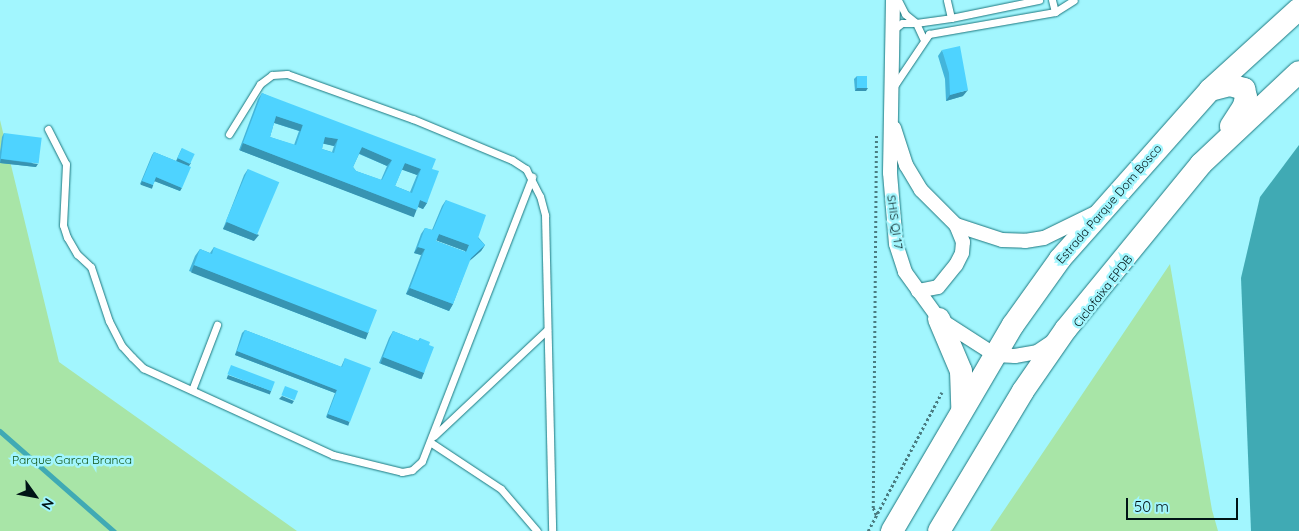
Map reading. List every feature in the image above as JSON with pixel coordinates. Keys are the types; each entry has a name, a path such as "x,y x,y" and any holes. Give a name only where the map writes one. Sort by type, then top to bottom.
{"main road":[{"name":"Estrada Parque Dom Bosco","path":"895,529 962,409 995,355 1049,274 1100,210 1210,90 1299,9"},
{"path":"1201,164 1299,72"},
{"path":"939,531 1023,391 1066,329 1201,164 1244,106 1246,97 1244,89 1236,85 1210,90"},
{"path":"939,319 961,372 962,409"}],"street":[{"name":"SHIS QI 17","path":"893,0 890,173 895,234 905,272 939,319 995,355"},
{"name":"SHIS QI 17","path":"890,116 906,165 921,190 956,225 1002,240 1044,238 1100,210"},
{"path":"918,291 938,287 956,265 962,254 962,242 956,225"},
{"path":"995,355 1015,356 1037,352 1066,329"}],"lane":[{"path":"898,0 905,14 916,23 923,38"},
{"path":"947,0 951,18"},
{"path":"893,31 902,23 951,18 1039,0"},
{"path":"1052,0 1055,12"},
{"path":"891,90 923,38 939,31 1055,12 1074,0"},
{"path":"229,134 260,84 272,75 287,74 414,119 512,160 532,177 545,215 552,531"},
{"path":"48,129 66,164 63,225 67,237 78,254 91,267 100,302 122,346 143,368 333,455 386,469 412,470 422,462 532,177"},
{"path":"192,390 217,326"},
{"path":"430,440 547,330"},
{"path":"430,440 501,489 537,531"}],"path":[{"path":"876,515 874,138 890,116"},
{"path":"868,531 943,390"}],"green space":[{"name":"Parque Garça Branca","path":"0,120 59,362 297,531 0,531"},
{"path":"1170,264 1212,510 1218,531 990,531"}],"water":[{"path":"1299,145 1299,531 1251,531 1241,278 1260,197"}],"building":[{"path":"960,46 968,90 950,95 949,73 942,50"},
{"path":"857,76 867,76 867,88 857,88"},
{"path":"262,93 436,159 432,169 439,171 427,203 420,200 417,210 243,143","holes":["276,116 303,125 296,145 270,137","325,137 338,139 334,153 322,149","362,147 392,160 382,180 356,171 353,167","405,163 421,169 412,193 395,186"]},
{"path":"4,133 42,138 39,163 1,159"},
{"path":"182,148 195,154 190,164 177,158"},
{"path":"154,152 191,167 182,188 156,177 153,185 142,181"},
{"path":"248,169 279,182 257,235 226,221"},
{"path":"446,200 486,215 478,238 485,245 471,258 453,304 410,288 425,249 418,247 425,228 433,230","holes":["439,234 469,245 466,252 436,241"]},
{"path":"214,247 377,310 368,333 194,265 200,249 212,254"},
{"path":"245,330 342,367 345,358 371,368 350,422 328,414 337,390 237,351"},
{"path":"393,331 419,341 420,338 430,342 429,345 434,347 424,373 383,357"},
{"path":"231,365 275,382 271,391 227,374"},
{"path":"285,386 298,391 294,400 281,395"}],"waterway":[{"path":"0,431 114,531"}]}
